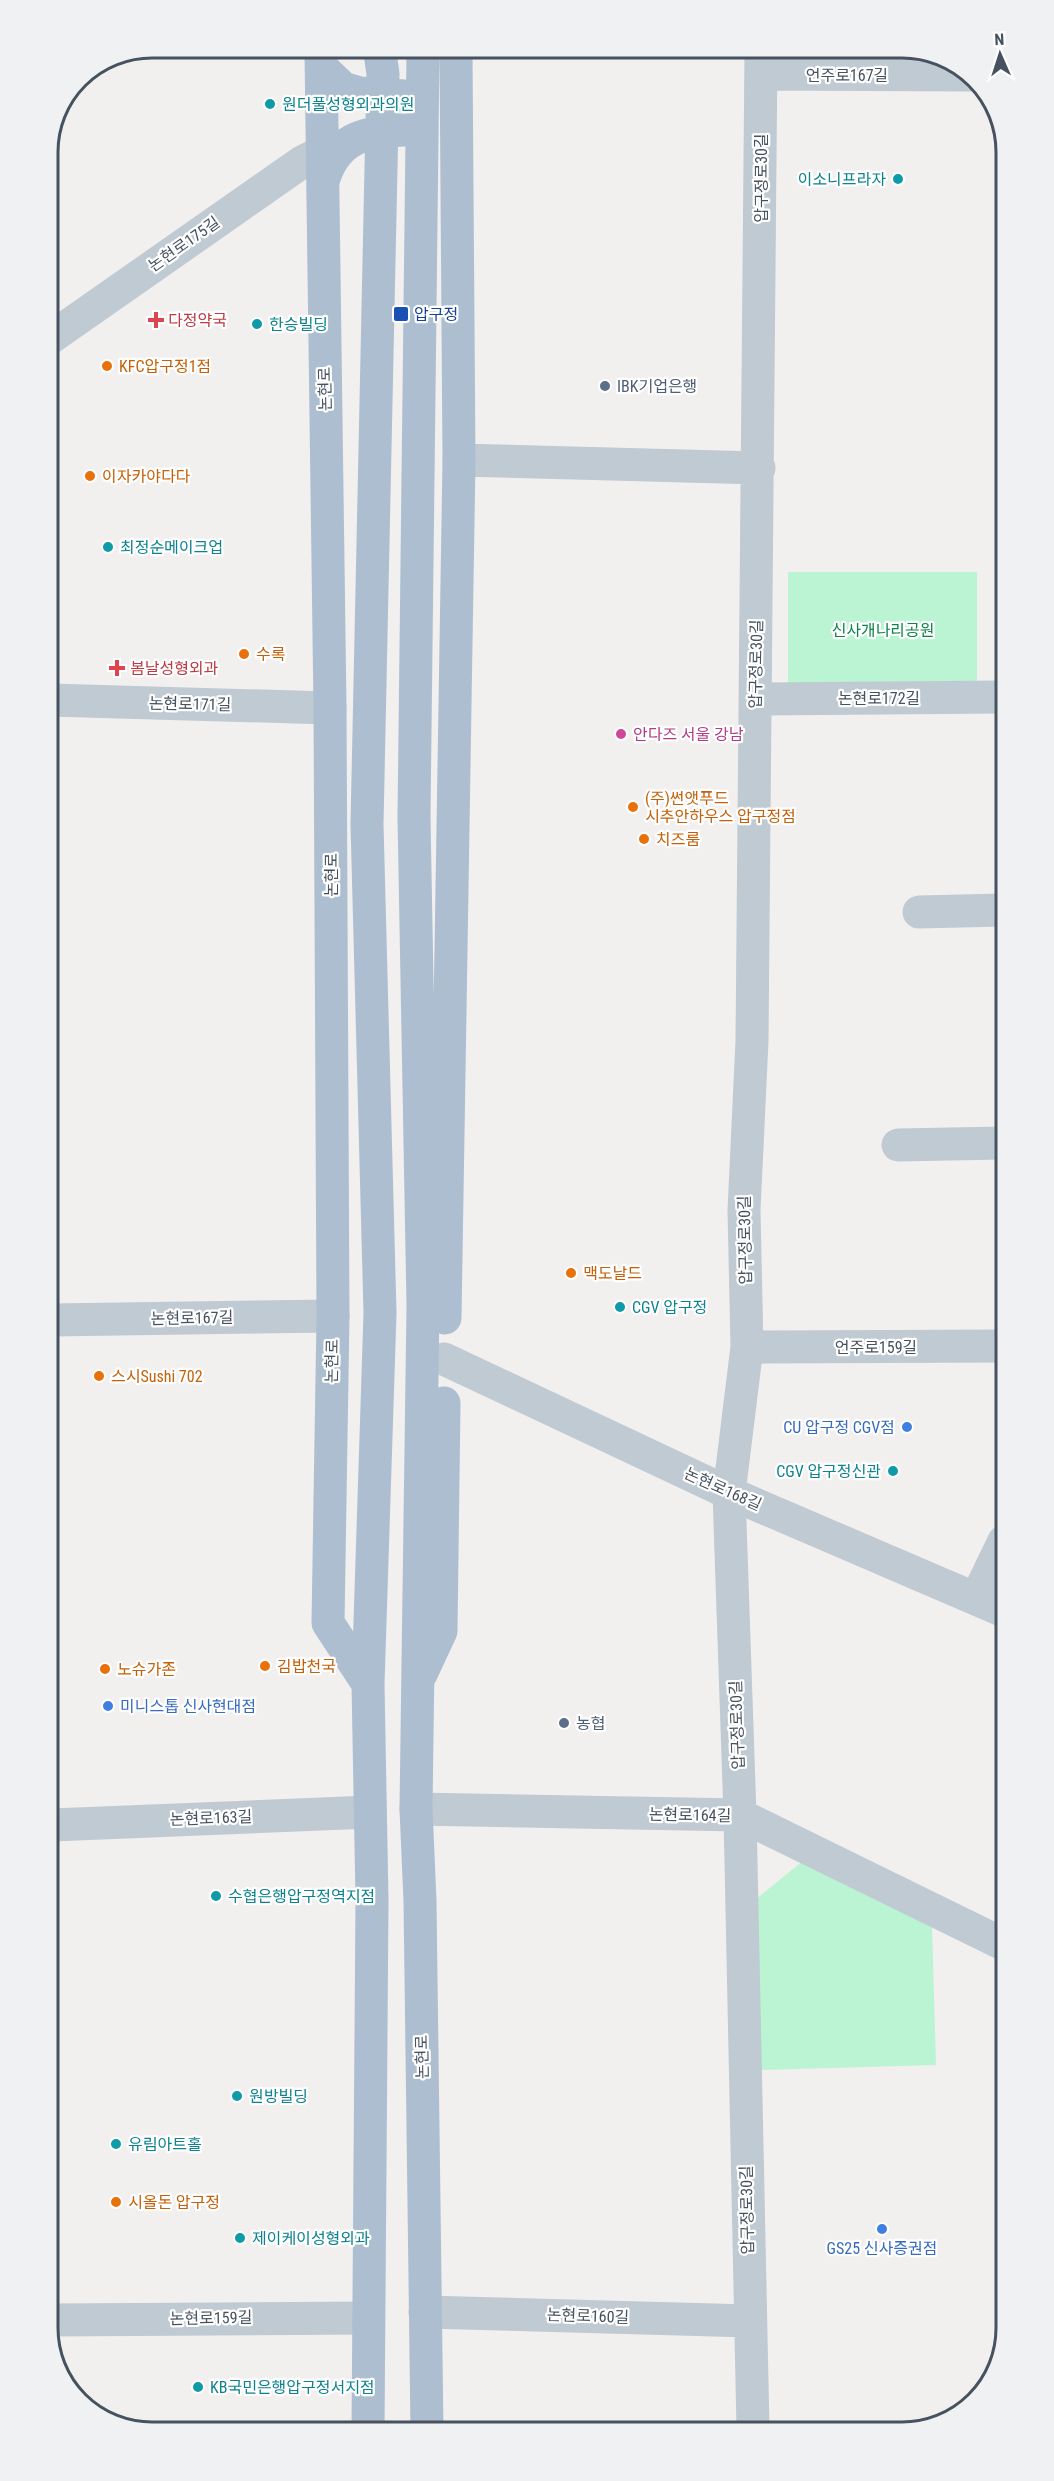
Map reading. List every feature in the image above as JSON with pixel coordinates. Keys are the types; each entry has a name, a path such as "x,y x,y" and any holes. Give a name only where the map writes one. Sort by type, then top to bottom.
{"main road":[{"path":"368,2422 372,1912 368,1684 380,1313 367,824 383,74 381,58"},
{"name":"논현로","path":"423,58 414,818 423,1305 416,1809 427,2422"},
{"name":"논현로","path":"416,1683 441,1631 459,460 456,58"},
{"path":"321,61 343,88 360,93 399,97 419,94 434,86 456,58"},
{"name":"논현로","path":"321,61 330,708 333,1316 328,1623 368,1684"},
{"path":"322,184 333,156 342,147 367,134 404,130 418,133 438,144 448,153 456,170"}],"street":[{"name":"언주로167길","path":"761,62 953,74"},
{"name":"압구정로30길","path":"753,2422 740,1815 729,1493 747,1347 744,1210 752,1041 761,62"},
{"name":"논현로175길","path":"59,332 302,162 322,152"},
{"path":"459,460 759,468"},
{"name":"논현로172길","path":"755,699 996,698"},
{"name":"논현로171길","path":"59,700 330,708"},
{"path":"919,912 996,910"},
{"path":"898,1145 996,1143"},
{"name":"논현로167길","path":"59,1320 333,1316"},
{"name":"언주로159길","path":"747,1347 996,1346"},
{"name":"논현로168길","path":"444,1359 729,1493 991,1604"},
{"path":"991,1604 996,1580"},
{"name":"논현로164길","path":"416,1809 740,1815 996,1942"},
{"name":"논현로163길","path":"59,1825 370,1812"},
{"name":"논현로160길","path":"426,2312 750,2321"},
{"name":"논현로159길","path":"59,2320 368,2318"}],"green space":[{"name":"신사개나리공원","path":"788,572 977,572 977,687 788,687"},
{"path":"804,1860 932,1925 936,2065 761,2070 755,1900"}],"place":[{"name":"원더풀성형외과의원","path":"270,104"},
{"name":"이소니프라자","path":"898,179"},
{"name":"압구정","path":"401,314"},
{"name":"다정약국","path":"156,320"},
{"name":"한승빌딩","path":"257,324"},
{"name":"KFC압구정1점","path":"107,366"},
{"name":"IBK기업은행","path":"605,386"},
{"name":"이자카야다다","path":"90,476"},
{"name":"최정순메이크업","path":"108,547"},
{"name":"수록","path":"244,654"},
{"name":"봄날성형외과","path":"117,668"},
{"name":"안다즈 서울 강남","path":"621,734"},
{"name":"(주)썬앳푸드 시추안하우스 압구정점","path":"633,807"},
{"name":"치즈룸","path":"644,839"},
{"name":"맥도날드","path":"571,1273"},
{"name":"CGV 압구정","path":"620,1307"},
{"name":"스시Sushi 702","path":"99,1376"},
{"name":"CU 압구정 CGV점","path":"907,1427"},
{"name":"CGV 압구정신관","path":"893,1471"},
{"name":"김밥천국","path":"265,1666"},
{"name":"노슈가존","path":"105,1669"},
{"name":"미니스톱 신사현대점","path":"108,1706"},
{"name":"농협","path":"564,1723"},
{"name":"수협은행압구정역지점","path":"216,1896"},
{"name":"원방빌딩","path":"237,2096"},
{"name":"유림아트홀","path":"116,2144"},
{"name":"시올돈 압구정","path":"116,2202"},
{"name":"GS25 신사증권점","path":"882,2229"},
{"name":"제이케이성형외과","path":"240,2238"},
{"name":"KB국민은행압구정서지점","path":"198,2387"}]}
